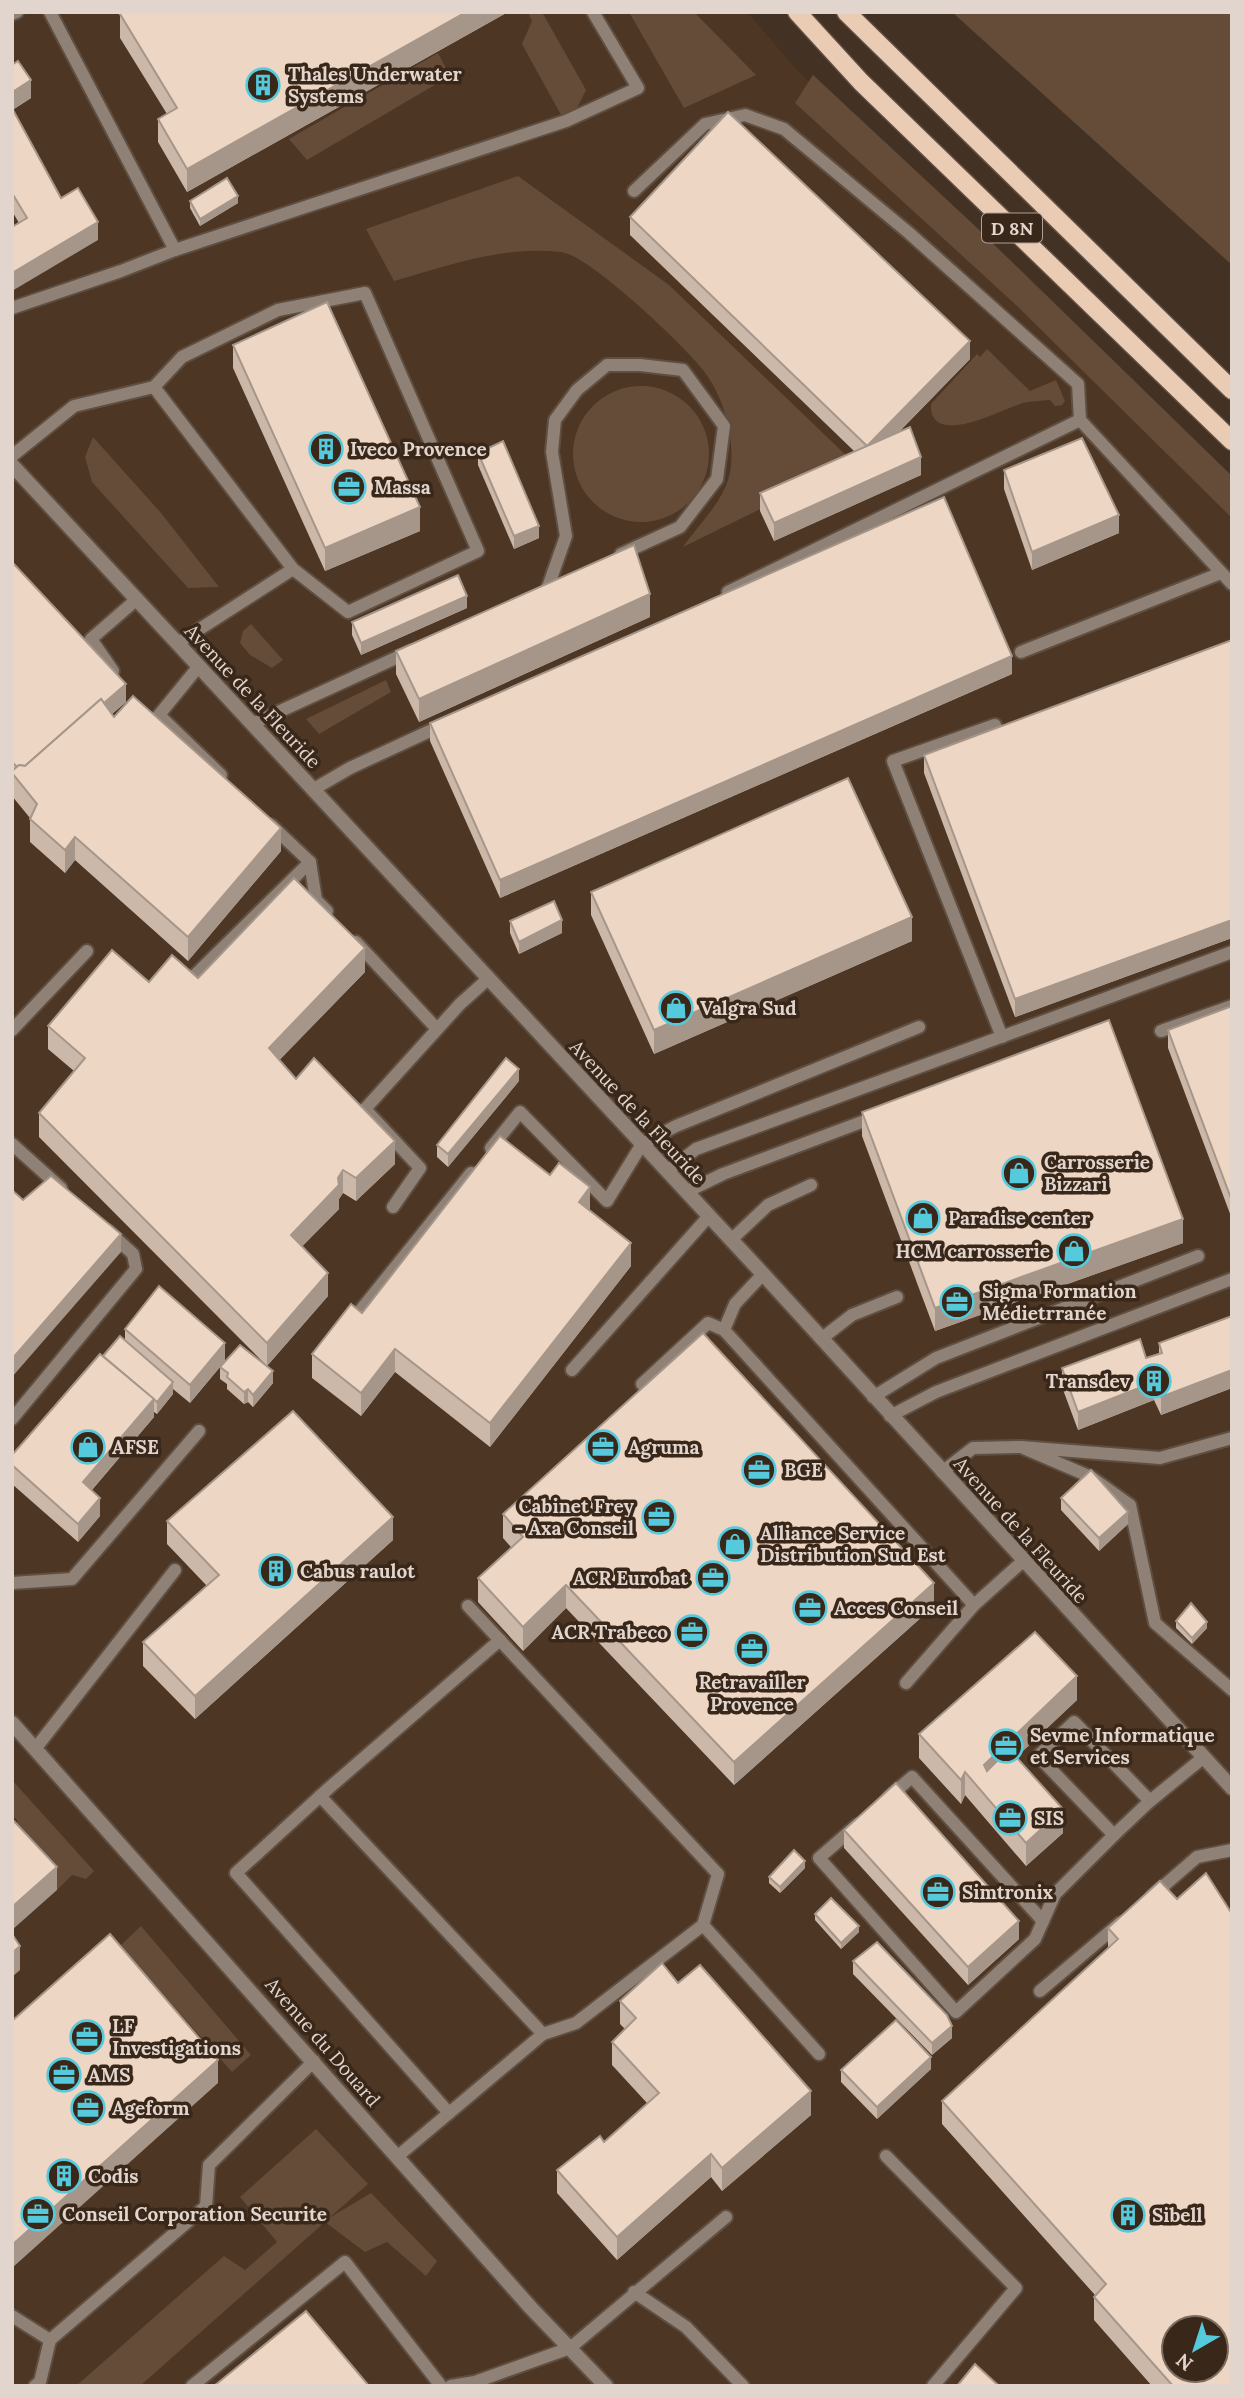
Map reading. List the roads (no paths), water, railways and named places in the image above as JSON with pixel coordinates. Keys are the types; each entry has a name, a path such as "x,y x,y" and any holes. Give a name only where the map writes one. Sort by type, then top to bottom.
{"main road":[{"name":"D 8N","path":"797,12 861,82 1232,441"},
{"name":"D 8N","path":"846,12 1232,390"}],"street":[{"name":"Avenue de la Fleuride","path":"12,465 763,1274 1232,1788"},
{"name":"Avenue du Douard","path":"12,1723 570,2348 607,2386"}],"lane":[{"path":"50,12 175,250"},
{"path":"12,308 175,250 566,121 638,88 593,12"},
{"path":"634,191 705,124 746,115 784,129 909,233 1078,384 1080,420 1232,584"},
{"path":"12,456 74,406 154,387 182,357 278,310 365,293 478,551 348,612 293,569 154,387"},
{"path":"536,593 554,585 566,536 552,453 555,420 577,390 607,365 640,365 683,370 724,426 717,479 680,527 608,560"},
{"path":"717,597 1080,420"},
{"path":"178,643 293,569"},
{"path":"1021,652 1221,573"},
{"path":"113,671 91,639 137,599"},
{"path":"252,724 425,644"},
{"path":"199,666 159,715 235,789"},
{"path":"314,789 350,768 464,715"},
{"path":"995,725 892,761 1002,1037"},
{"path":"263,817 310,862 316,900 335,920"},
{"path":"191,979 310,862"},
{"path":"344,930 437,1029"},
{"path":"12,1030 87,951"},
{"path":"667,1171 696,1149 1232,952"},
{"path":"393,1207 420,1168 365,1108 437,1029 489,978"},
{"path":"1161,1031 1232,1006"},
{"path":"356,1316 520,1112 607,1201 621,1183 642,1144 676,1126 919,1027"},
{"path":"686,1192 723,1174 888,1112"},
{"path":"12,1144 73,1199"},
{"path":"731,1240 768,1205 811,1185"},
{"path":"572,1370 709,1216"},
{"path":"12,1419 136,1269 133,1254 93,1217"},
{"path":"873,1397 936,1358 1198,1256"},
{"path":"724,1331 735,1304 763,1274"},
{"path":"890,1416 936,1392 1232,1279"},
{"path":"821,1339 852,1315 897,1297"},
{"path":"642,1384 708,1323 724,1331 974,1605"},
{"path":"12,1583 72,1579 200,1431"},
{"path":"942,1472 973,1448 1021,1447 1160,1458 1232,1438"},
{"path":"1021,1447 1091,1476 1130,1505 1155,1623 1232,1690"},
{"path":"906,1683 974,1605 1023,1561"},
{"path":"36,1749 175,1570"},
{"path":"398,2156 543,2034 576,2023 702,1925 718,1874 668,1817 468,1606"},
{"path":"449,2113 236,1873 320,1796 500,1640"},
{"path":"1114,1835 1038,1756 1074,1722 1150,1801"},
{"path":"1043,1921 912,1777 819,1858 956,2012 1035,1939 1043,1921 1055,1894 1150,1801 1205,1756"},
{"path":"320,1796 543,2034"},
{"path":"1145,1902 1197,1857 1232,1850"},
{"path":"1040,1991 1134,1911"},
{"path":"702,1925 819,2054"},
{"path":"35,2386 40,2382 50,2340 206,2206 209,2165 314,2061"},
{"path":"886,2156 1016,2288 933,2386"},
{"path":"451,2386 475,2382 570,2348 726,2217"},
{"path":"192,2386 345,2262 442,2386"},
{"path":"634,2292 685,2327 743,2386"},
{"path":"12,2316 50,2340"}],"place":[{"name":"Thales Underwater Systems","path":"263,85"},
{"name":"Iveco Provence","path":"326,449"},
{"name":"Massa","path":"349,487"},
{"name":"Valgra Sud","path":"676,1008"},
{"name":"Carrosserie Bizzari","path":"1019,1173"},
{"name":"Paradise center","path":"923,1218"},
{"name":"HCM carrosserie","path":"1074,1251"},
{"name":"Sigma Formation Médietrranée","path":"957,1302"},
{"name":"Transdev","path":"1154,1381"},
{"name":"AFSE","path":"88,1447"},
{"name":"Agruma","path":"603,1447"},
{"name":"BGE","path":"759,1470"},
{"name":"Cabinet Frey - Axa Conseil","path":"659,1517"},
{"name":"Alliance Service Distribution Sud Est","path":"735,1544"},
{"name":"Cabus raulot","path":"276,1571"},
{"name":"ACR Eurobat","path":"713,1578"},
{"name":"Acces Conseil","path":"810,1608"},
{"name":"ACR Trabeco","path":"692,1632"},
{"name":"Retravailler Provence","path":"752,1649"},
{"name":"Sevme Informatique et Services","path":"1006,1746"},
{"name":"SIS","path":"1010,1818"},
{"name":"Simtronix","path":"938,1892"},
{"name":"LF Investigations","path":"87,2037"},
{"name":"AMS","path":"64,2075"},
{"name":"Ageform","path":"88,2108"},
{"name":"Codis","path":"64,2176"},
{"name":"Conseil Corporation Securite","path":"38,2214"},
{"name":"Sibell","path":"1128,2215"}]}
